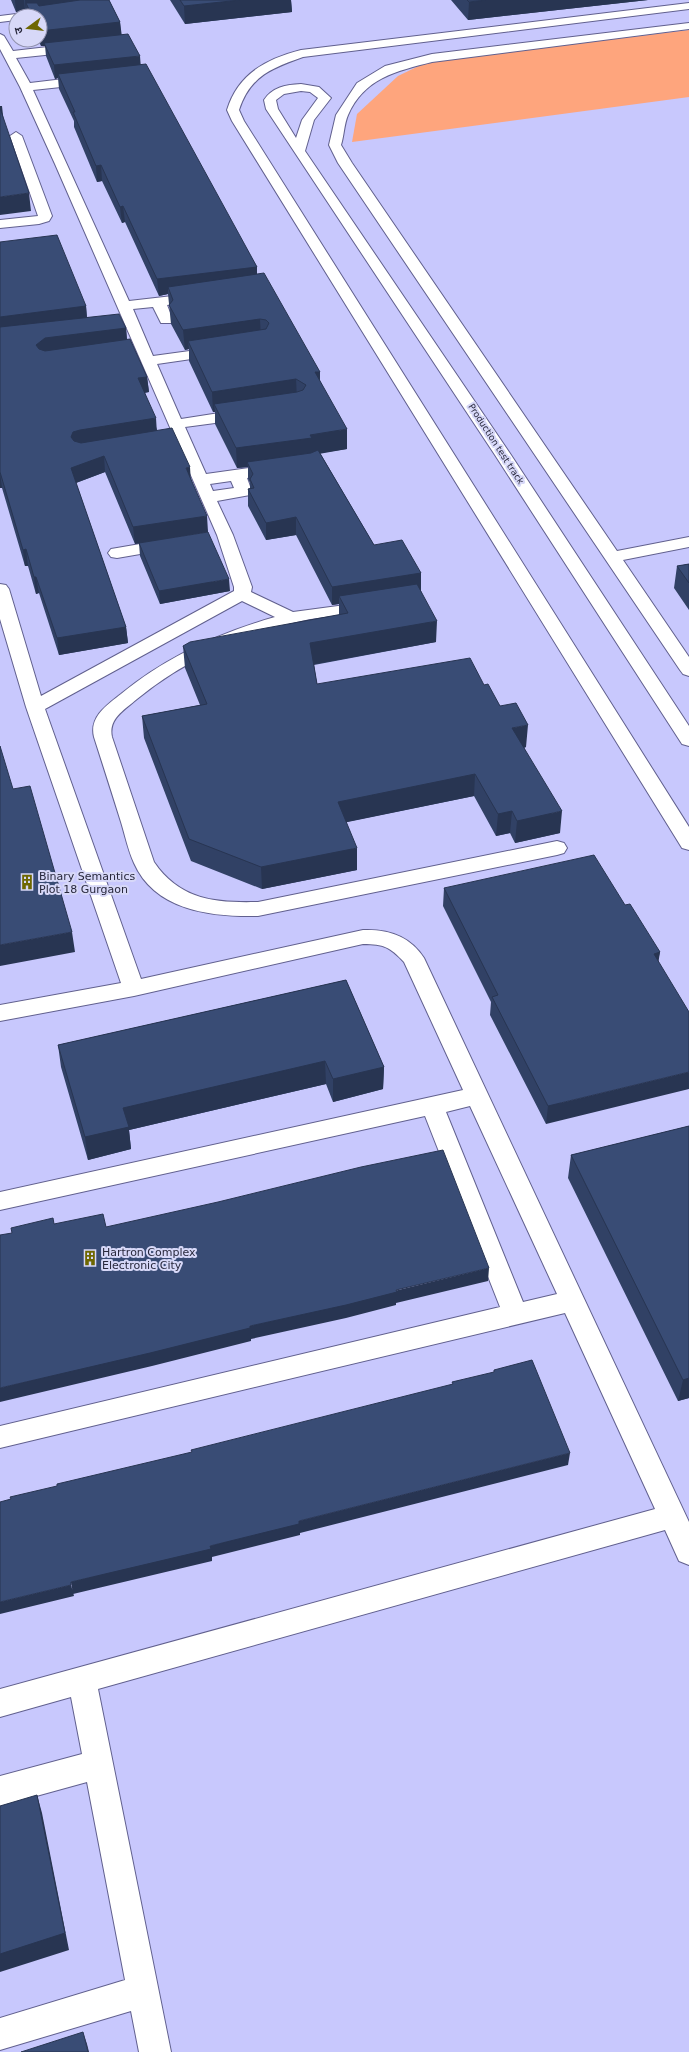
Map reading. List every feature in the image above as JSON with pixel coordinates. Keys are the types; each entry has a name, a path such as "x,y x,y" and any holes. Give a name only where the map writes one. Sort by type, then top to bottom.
{"street":[{"path":"689,6 301,54 268,64 257,72 237,97 233,110 238,121 689,843"},
{"path":"689,26 432,58 389,69 361,86 342,115 335,145 345,163 428,287 689,670"},
{"path":"0,38 26,87 31,135 45,216 39,220 0,224"},
{"path":"10,55 88,46"},
{"path":"19,73 35,71"},
{"path":"26,87 101,79"},
{"name":"Production test track","path":"299,151 308,120 325,98 322,93 307,88 281,90 274,94 270,100 272,109 299,151 503,455 689,740"},
{"path":"2,134 31,135"},
{"path":"31,135 125,306 132,321 140,352 175,432 201,480 210,503 218,536 242,578 244,587 242,594 35,707"},
{"path":"125,306 214,295"},
{"path":"158,302 166,320"},
{"path":"116,323 132,321"},
{"path":"140,352 232,349"},
{"path":"175,432 258,412"},
{"path":"201,480 296,466"},
{"path":"210,503 244,498 237,475"},
{"path":"117,553 187,541"},
{"path":"612,557 689,542"},
{"path":"0,589 35,707 134,988"},
{"path":"242,594 292,618"},
{"path":"384,604 292,618 257,628 192,654 134,692 109,714 102,724 103,737 144,863 152,877 162,888 189,902 209,908 236,910 258,909 557,848"},
{"path":"0,1013 134,988 363,937 384,936 400,944 412,958 689,1552"},
{"path":"0,1201 477,1096"},
{"path":"432,1106 515,1314"},
{"path":"0,1437 571,1301"},
{"path":"0,1703 673,1516"},
{"path":"82,1680 155,2052"},
{"path":"0,1791 99,1764"},
{"path":"0,2034 143,1991"}],"shaded area":[{"path":"689,30 689,97 352,142 357,114 398,76 427,62"}],"building":[{"path":"80,0 109,0 120,22 48,30 48,8 28,8 26,3 37,3 39,6"},
{"path":"180,0 240,0 184,6"},
{"path":"467,0 486,0 469,2"},
{"path":"128,34 140,56 54,65 46,48 48,48 48,43"},
{"path":"146,64 257,267 157,279 123,206 120,207 101,165 96,166 73,112 75,112 58,74"},
{"path":"0,108 29,193 0,197"},
{"path":"57,235 86,306 0,317 0,242"},
{"path":"264,273 320,372 315,372 347,429 310,435 312,438 236,448 214,404 297,392 303,390 306,385 296,379 212,392 188,341 266,329 269,323 266,320 260,319 183,330 169,305 173,300 168,287"},
{"path":"119,314 126,328 45,338 36,345 39,349 45,351 130,339 147,377 138,378 156,418 80,430 73,432 71,437 74,441 81,443 172,428 190,467 186,468 207,516 133,527 104,456 71,468 126,627 57,638 36,577 34,577 26,549 23,550 0,472 0,327"},
{"path":"318,450 374,545 402,540 421,573 332,587 296,517 266,523 248,489 254,488 250,479 253,474 247,462 311,453"},
{"path":"208,532 229,579 159,591 139,543"},
{"path":"689,564 689,583 677,566"},
{"path":"417,584 437,621 310,643 317,684 470,658 484,685 488,684 500,706 516,703 528,725 512,728 562,811 517,821 512,811 498,814 475,774 338,802 357,848 261,867 189,839 142,716 207,704 183,646 190,642 348,613 339,596"},
{"name":"Binary Semantics Plot 18 Gurgaon","path":"0,746 13,789 30,786 72,932 0,945"},
{"path":"594,855 625,905 630,904 660,952 654,954 689,1012 689,1072 548,1106 492,997 498,995 444,888"},
{"path":"346,980 384,1067 333,1079 325,1061 123,1108 129,1127 85,1137 58,1045"},
{"path":"689,1126 689,1378 683,1380 571,1155"},
{"path":"443,1150 489,1268 396,1290 397,1292 346,1305 250,1326 250,1328 150,1353 0,1388 0,1235 12,1233 11,1228 53,1218 54,1224 103,1214 106,1227 218,1202 361,1167"},
{"path":"532,1360 570,1453 299,1521 299,1524 210,1546 211,1549 71,1582 71,1585 0,1602 0,1502 11,1499 10,1497 57,1486 57,1484 192,1452 191,1450 453,1384 452,1382 494,1372 494,1370"},
{"path":"37,1795 65,1933 0,1954 0,1806"},
{"path":"83,2032 88,2052 21,2052"}],"place":[{"name":"Binary Semantics Plot 18 Gurgaon","path":"27,882"},
{"name":"Hartron Complex Electronic City","path":"90,1258"}]}
